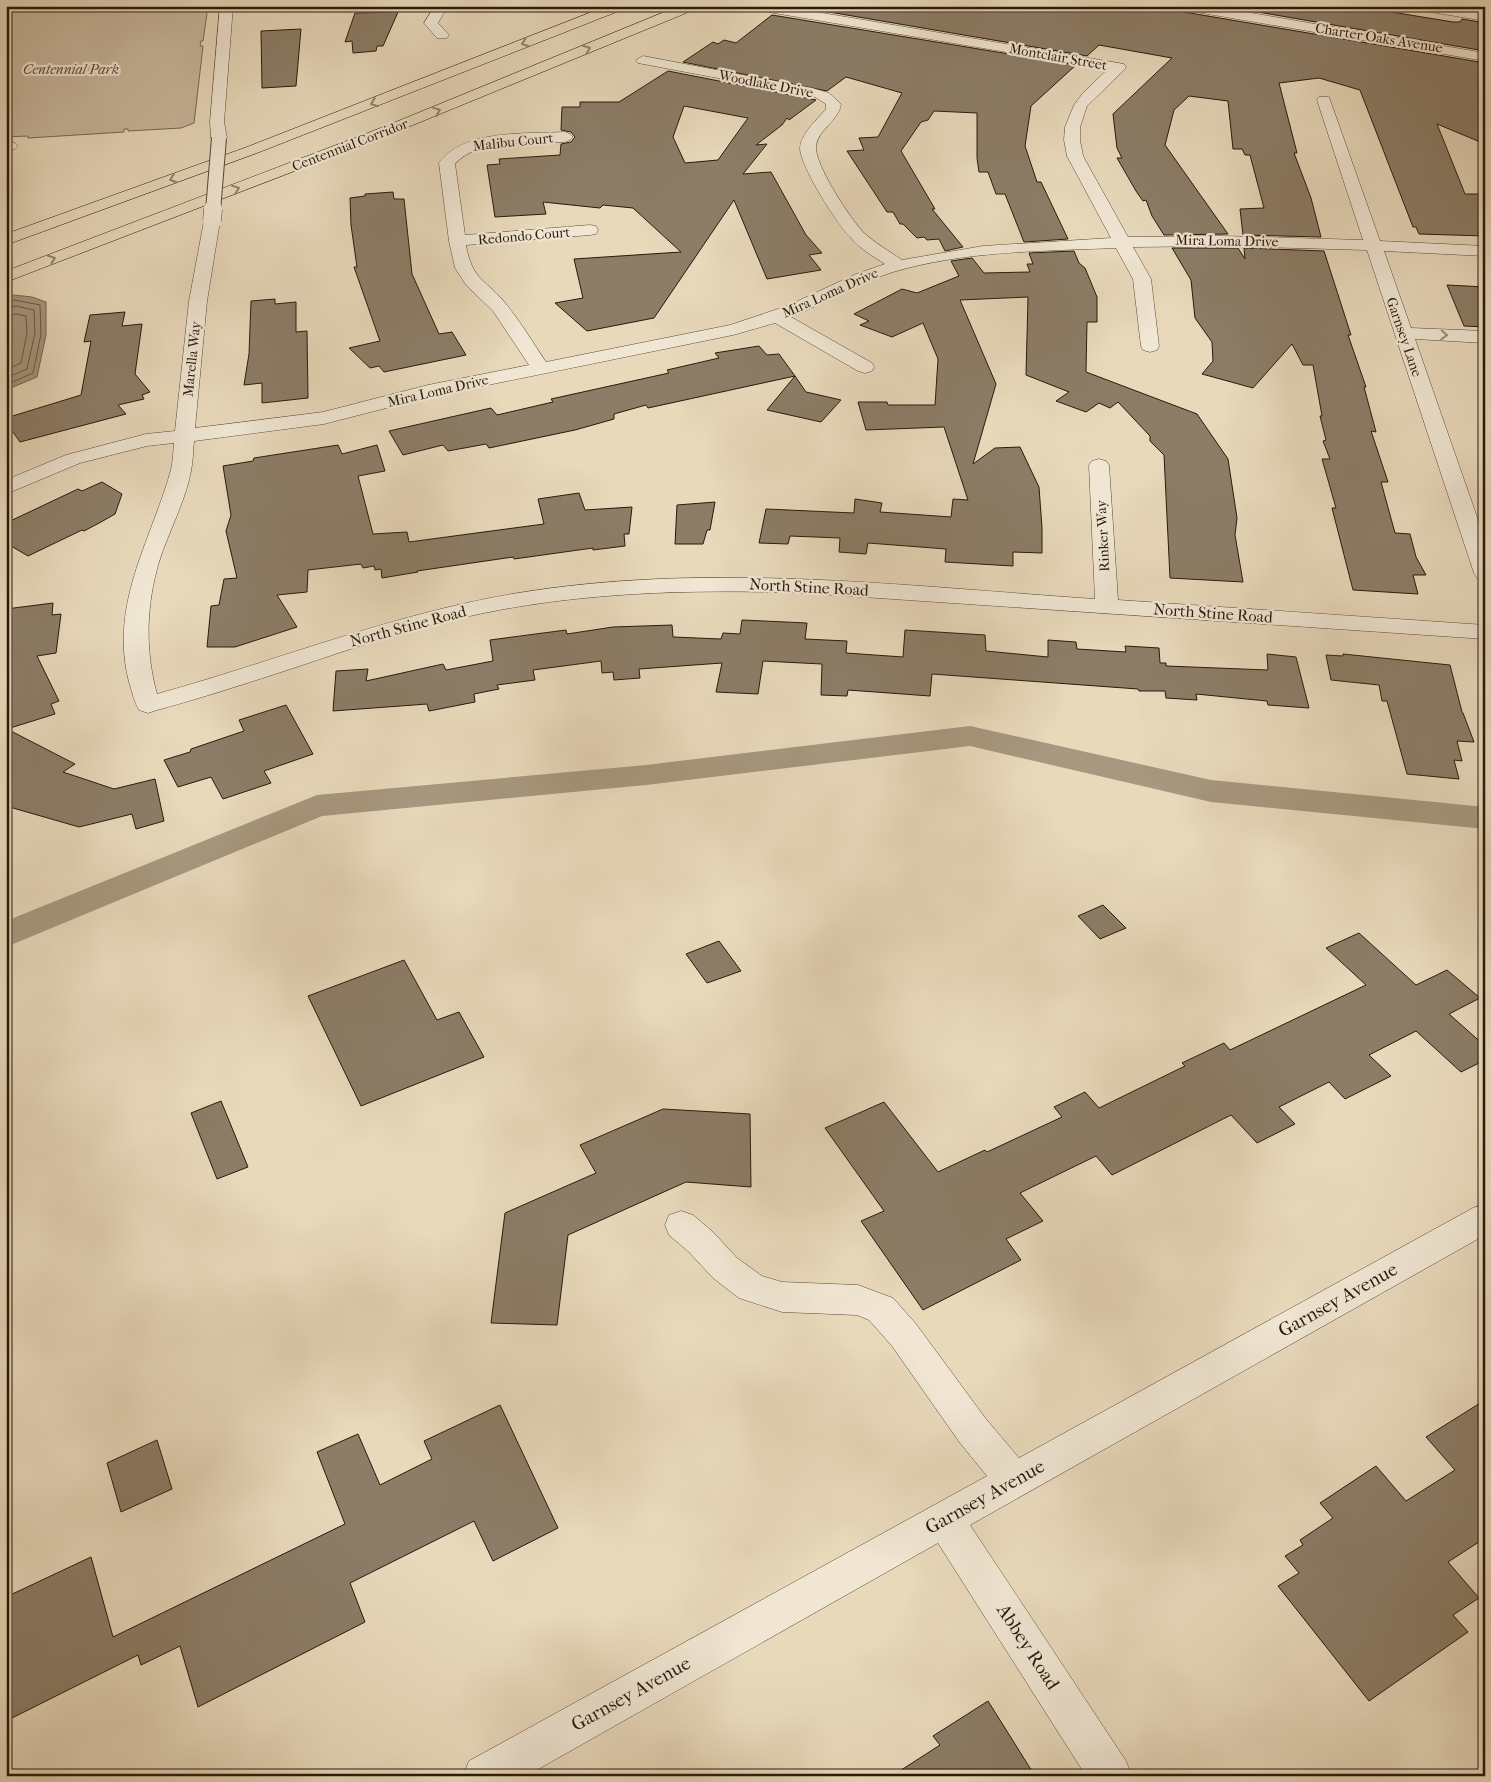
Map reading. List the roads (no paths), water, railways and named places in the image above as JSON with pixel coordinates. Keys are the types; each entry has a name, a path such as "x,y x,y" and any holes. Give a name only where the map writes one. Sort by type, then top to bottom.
{"highway":[{"name":"Centennial Corridor","path":"6,240 252,150 619,6"},
{"name":"Centennial Corridor","path":"6,277 391,129 691,6"}],"street":[{"name":"Marella Way","path":"148,705 138,669 136,632 140,596 148,562 181,472 198,301 212,221 219,138 217,122 227,6"},
{"path":"442,6 432,23 442,35"},
{"name":"Charter Oaks Avenue","path":"1184,6 1419,44 1485,57"},
{"path":"1419,6 1455,9 1485,17"},
{"name":"Montclair Street","path":"774,8 866,19 1119,67 1083,102 1071,126 1071,140 1075,156 1142,279 1150,346"},
{"name":"Woodlake Drive","path":"643,60 803,90 817,93 831,100 834,104 833,110 817,129 810,142 808,155 811,163 848,226 859,237 898,266"},
{"name":"Garnsey Lane","path":"1324,100 1485,573"},
{"name":"Malibu Court","path":"457,241 447,163 454,154 462,149 488,142 566,137"},
{"name":"Redondo Court","path":"457,241 590,230"},
{"path":"457,241 464,272 473,284 498,306 541,368"},
{"name":"Mira Loma Drive","path":"6,488 73,459 112,447 185,435 324,418 428,391 733,330 777,316 840,286 898,266 961,254 1034,247 1122,242 1253,241 1485,251"},
{"path":"777,316 865,367"},
{"path":"1403,333 1485,337"},
{"name":"Rinker Way","path":"1099,465 1107,606"},
{"name":"North Stine Road","path":"148,705 237,679 358,638 420,620 490,605 605,588 668,584 742,583 1485,632"},
{"name":"Garnsey Avenue","path":"484,1776 1485,1218"},
{"path":"680,1225 701,1242 725,1268 751,1287 782,1297 858,1300 881,1309 904,1335 973,1431 1014,1480"},
{"name":"Abbey Road","path":"944,1519 1111,1776"}],"water":[{"path":"14,295 32,297 46,302 46,335 37,377 6,390 6,297"}],"waterway":[{"path":"6,935 317,806 646,775 970,736 1211,791 1485,818"}],"park label":[{"name":"Centennial Park","path":"71,69"}]}
